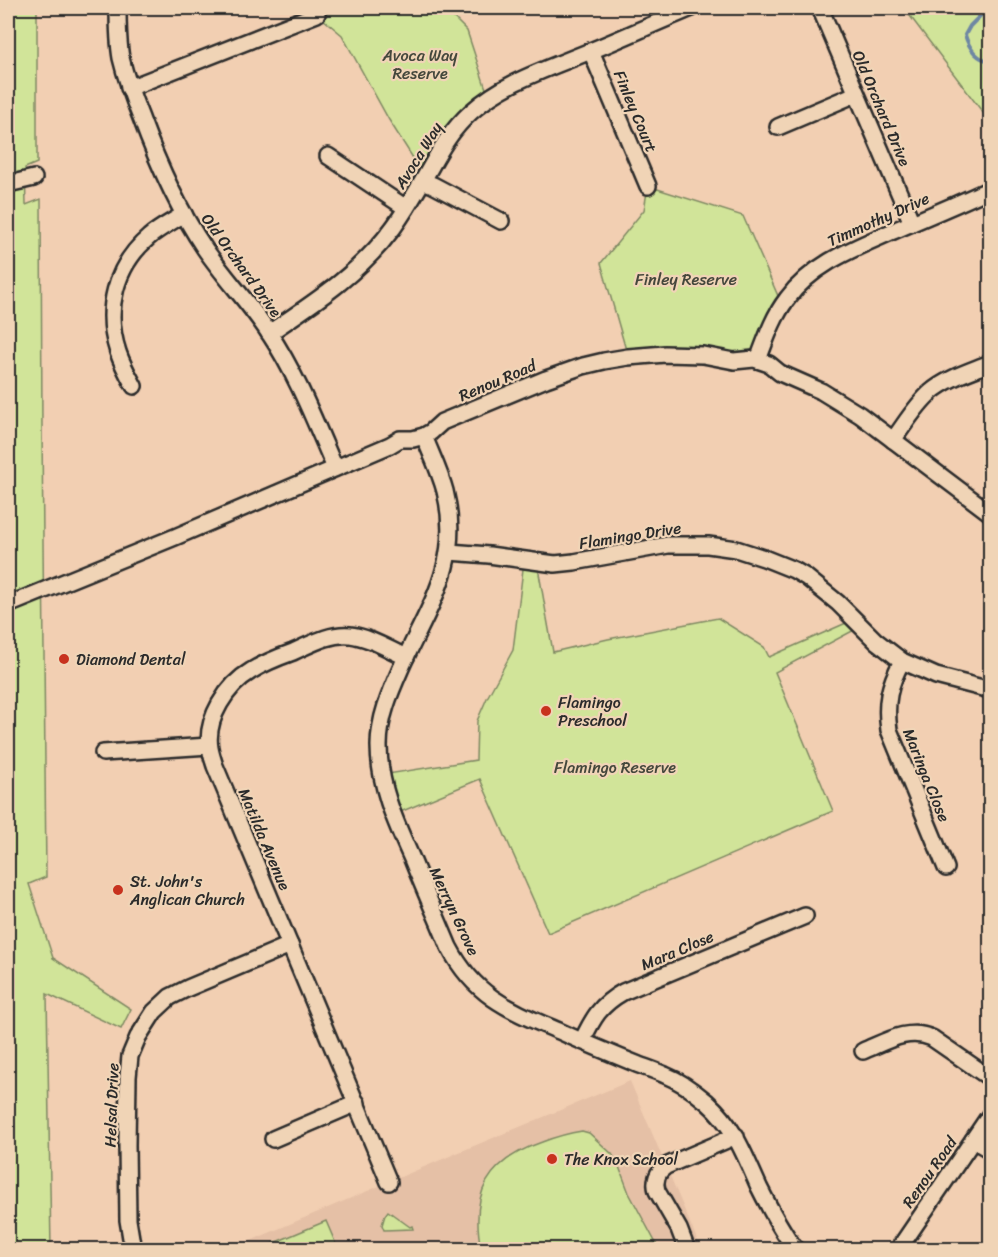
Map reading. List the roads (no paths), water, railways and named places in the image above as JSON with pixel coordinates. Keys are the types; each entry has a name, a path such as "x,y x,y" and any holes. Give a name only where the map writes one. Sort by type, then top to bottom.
{"street":[{"name":"Old Orchard Drive","path":"118,8 120,46 129,88 163,174 205,249 269,333 297,382 335,468"},
{"name":"Avoca Way","path":"269,333 345,279 386,237 423,181 438,151 452,131 489,98 519,80 692,8"},
{"name":"Old Orchard Drive","path":"820,8 912,223"},
{"path":"129,88 317,14"},
{"name":"Finley Court","path":"591,51 648,186"},
{"path":"778,127 856,94"},
{"path":"328,156 406,208"},
{"path":"8,184 34,178"},
{"path":"423,181 501,221"},
{"name":"Timmothy Drive","path":"758,360 779,310 788,297 812,273 839,255 990,189"},
{"path":"134,386 123,366 114,336 112,318 116,287 125,264 141,245 184,214"},
{"name":"Renou Road","path":"8,605 164,541 398,440 424,436 442,422 555,375 604,361 628,357 665,354 703,355 734,361 758,360 769,364 776,371 800,380 860,415 990,513"},
{"path":"893,440 930,392 990,363"},
{"name":"Merryn Grove","path":"424,436 442,479 447,498 450,523 449,552 440,587 388,696 379,746 386,796 449,947 457,962 481,990 516,1013 666,1075 708,1103 736,1136 768,1206 796,1250"},
{"name":"Flamingo Drive","path":"449,552 555,564 668,545 701,544 736,549 764,558 806,577 838,603 876,641 902,661 936,676 990,690"},
{"name":"Matilda Avenue","path":"389,1182 215,766 210,746 215,713 228,689 240,678 263,664 317,641 340,635 360,637 406,657"},
{"name":"Maringa Close","path":"902,661 888,694 889,730 946,868"},
{"path":"103,753 210,746"},
{"name":"Mara Close","path":"582,1041 598,1011 623,992 805,916"},
{"name":"Helsal Drive","path":"133,1250 129,1220 128,1077 130,1056 143,1027 154,1012 170,998 188,988 290,945"},
{"path":"863,1051 901,1035 924,1034 990,1078"},
{"path":"273,1139 357,1103"},
{"name":"Renou Road","path":"898,1250 990,1115"},
{"path":"687,1250 679,1229 656,1188 658,1173 666,1166 736,1136"},
{"path":"973,1140 990,1150"}],"waterway":[{"path":"988,8 970,26 965,35 974,52 990,61"}],"place":[{"name":"Diamond Dental","path":"64,659"},
{"name":"Flamingo Preschool","path":"546,711"},
{"name":"St. John's Anglican Church","path":"118,890"},
{"name":"The Knox School","path":"552,1159"}],"park label":[{"name":"Avoca Way Reserve","path":"420,64"},
{"name":"Finley Reserve","path":"686,279"},
{"name":"Flamingo Reserve","path":"615,767"}]}
